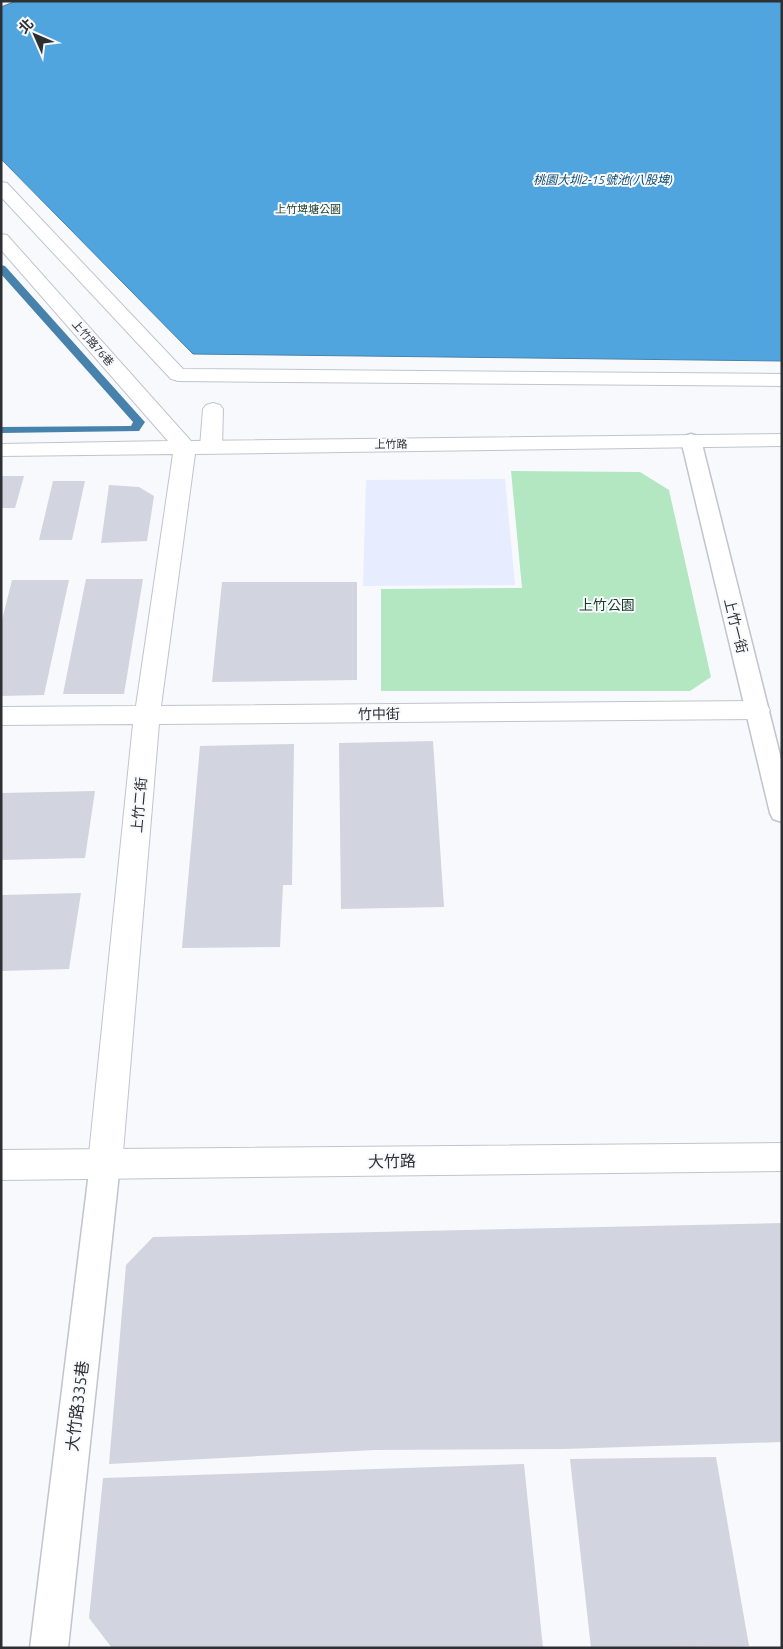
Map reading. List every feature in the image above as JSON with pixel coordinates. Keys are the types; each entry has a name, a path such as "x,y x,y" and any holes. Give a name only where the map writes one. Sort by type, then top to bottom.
{"street":[{"path":"1,188 178,375 782,380"},
{"name":"上竹路76巷","path":"1,239 185,447"},
{"path":"211,447 213,409"},
{"name":"上竹路","path":"1,450 782,440"},
{"name":"上竹二街","path":"105,1164 147,716 185,447"},
{"name":"竹中街","path":"1,716 757,710"},
{"name":"大竹路","path":"1,1165 782,1156"}],"lane":[{"name":"上竹一街","path":"691,440 782,813"},
{"name":"大竹路335巷","path":"49,1648 105,1164"}],"shaded area":[{"path":"505,479 515,585 363,586 366,480"}],"green space":[{"name":"上竹公園","path":"511,471 640,472 669,490 711,677 690,691 381,691 381,589 522,588"}],"water":[{"name":"桃園大圳2-15號池(八股埤)","path":"16,1 782,1 782,361 193,354 1,159 1,7"}],"building":[{"path":"1,476 24,476 15,508 1,508"},
{"path":"53,481 85,481 72,540 39,540"},
{"path":"109,485 139,487 154,496 147,541 101,543"},
{"path":"86,579 143,579 124,694 63,694"},
{"path":"12,580 69,580 44,695 1,696 1,624"},
{"path":"222,582 357,582 357,680 212,682"},
{"path":"433,741 444,907 341,909 339,743"},
{"path":"294,744 292,885 283,885 280,947 182,948 200,746"},
{"path":"95,791 85,858 1,860 1,793"},
{"path":"81,893 69,969 1,971 1,895"},
{"path":"782,1223 782,1442 563,1449 374,1450 109,1464 126,1265 153,1237"},
{"path":"716,1457 749,1646 591,1648 570,1459"},
{"path":"524,1464 543,1648 112,1648 89,1618 103,1478"}],"waterway":[{"path":"1,268 139,422 135,429 1,430"}],"park label":[{"name":"上竹埤塘公園","path":"308,209"}]}
